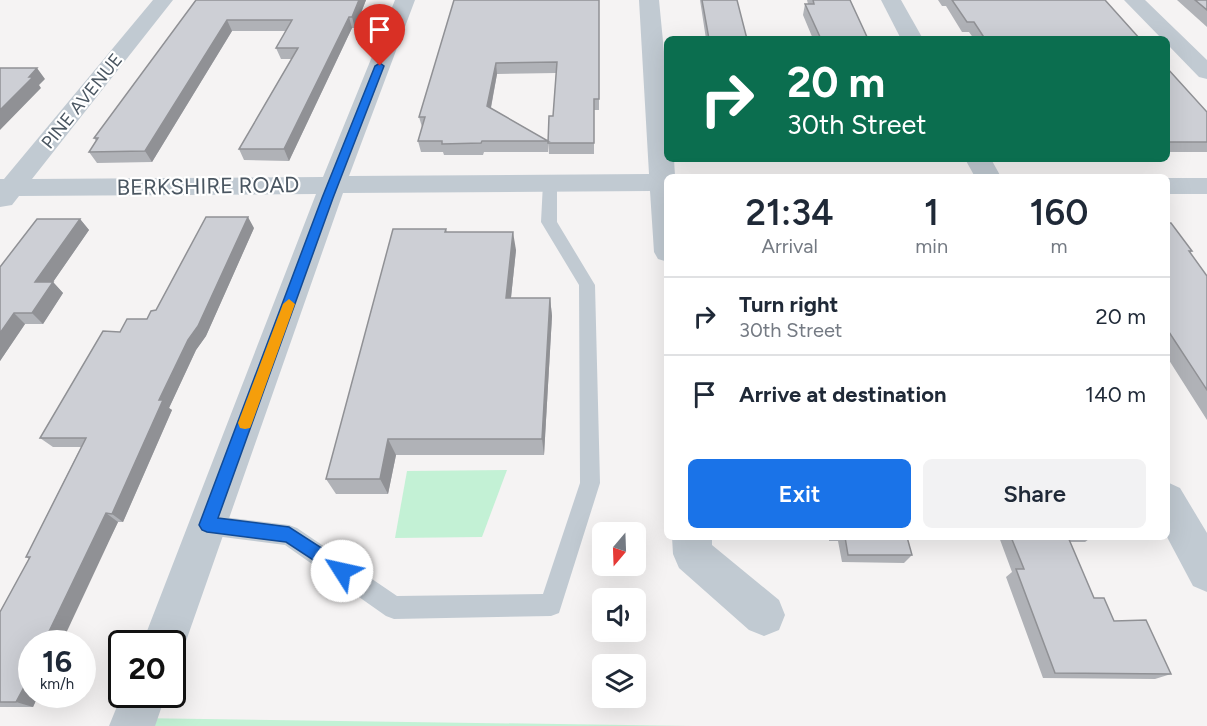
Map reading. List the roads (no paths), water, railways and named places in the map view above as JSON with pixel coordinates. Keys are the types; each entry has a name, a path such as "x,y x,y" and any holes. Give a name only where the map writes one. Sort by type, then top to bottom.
{"street":[{"name":"PINE AVENUE","path":"4,193 163,0"},
{"path":"168,630 333,185 405,0"},
{"path":"649,0 664,182"},
{"path":"891,0 910,36"},
{"path":"1134,0 1207,72"},
{"name":"BERKSHIRE ROAD","path":"4,193 333,185 664,182"},
{"path":"1170,186 1207,186"},
{"path":"1170,505 1207,572"},
{"path":"692,540 693,554 764,615"},
{"path":"132,726 139,708"}],"lane":[{"path":"207,525 289,535 394,608 551,605 590,483 587,285 549,222 550,183"}]}
